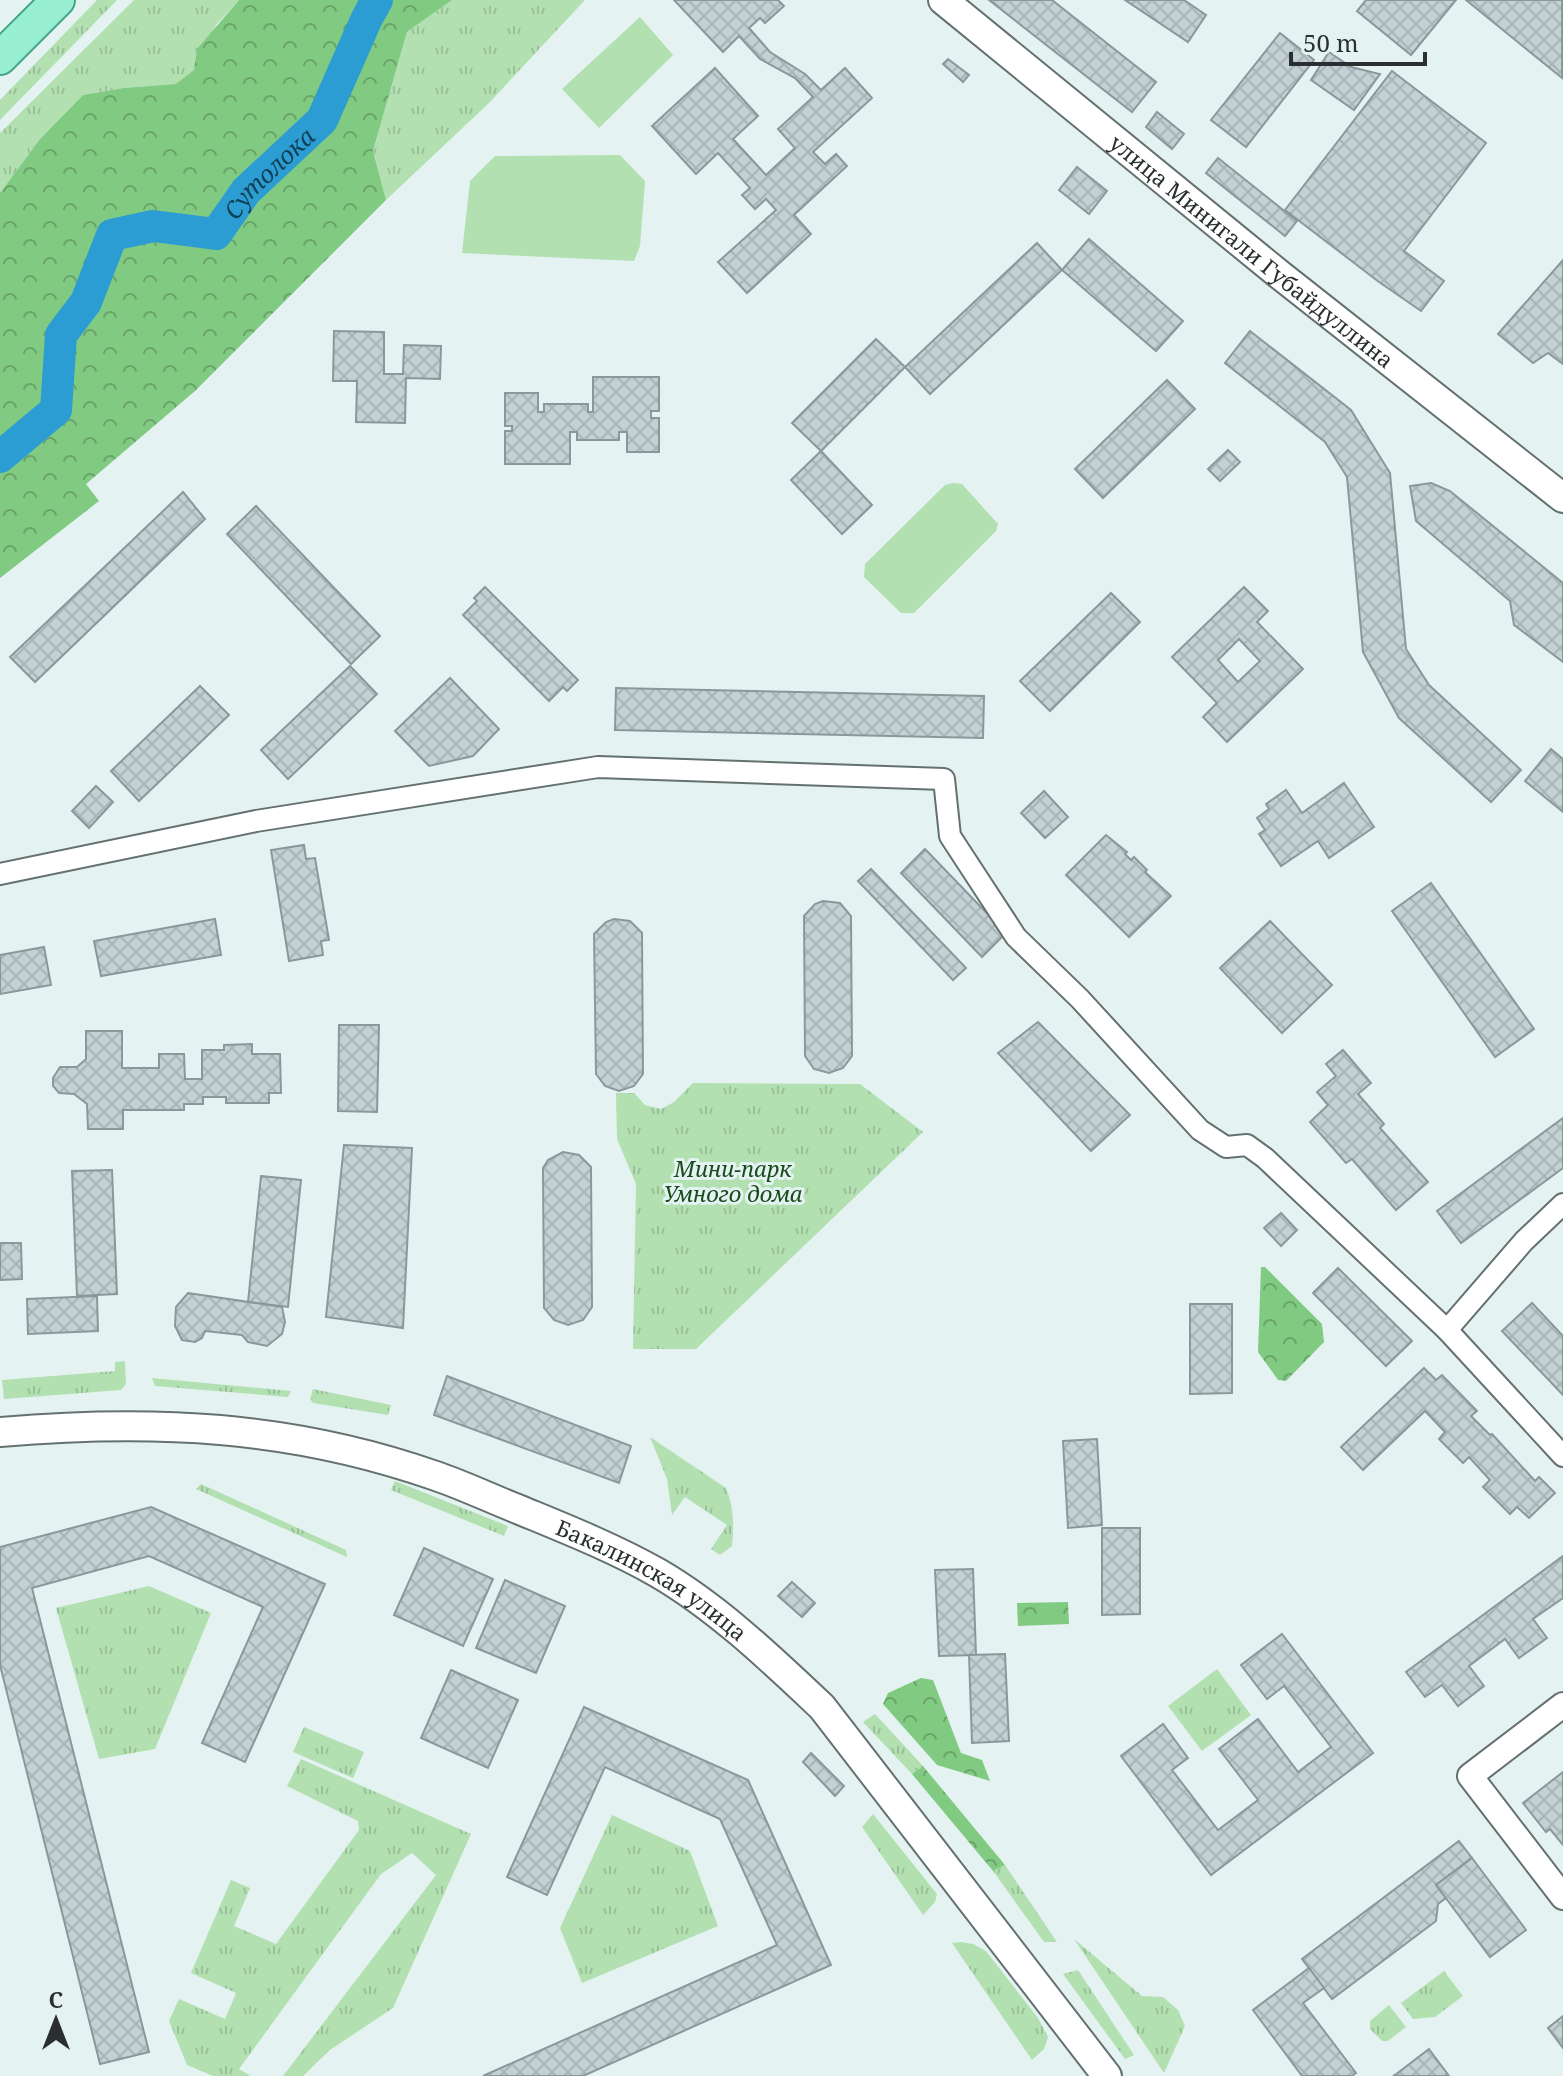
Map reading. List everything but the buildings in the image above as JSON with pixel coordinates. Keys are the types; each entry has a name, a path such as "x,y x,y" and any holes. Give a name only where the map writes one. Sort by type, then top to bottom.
{"main road":[{"path":"0,58 58,0"},
{"name":"улица Минигали Губайдуллина","path":"943,0 1280,275 1563,498"},
{"name":"Бакалинская улица","path":"0,1432 143,1425 222,1428 300,1439 437,1476 572,1532 658,1574 705,1605 771,1659 822,1707 1107,2076"}],"street":[{"path":"0,874 256,821 598,767 944,779 950,836 1016,937 1080,999 1200,1130 1226,1147 1247,1145 1265,1158 1447,1330 1563,1456"},
{"path":"1447,1330 1524,1241 1563,1204"},
{"path":"1563,1705 1470,1776 1563,1897"}],"green space":[{"path":"97,0 117,0 0,120 0,100"},
{"path":"134,0 239,0 216,25 194,70 177,84 83,95 40,139 0,193 0,133"},
{"path":"239,0 452,0 407,32 373,151 386,200 195,391 86,484 99,501 0,578 0,193 40,139 83,95 176,84 194,70 197,49"},
{"path":"452,0 585,0 489,103 386,200 373,151 407,32"},
{"path":"640,17 673,55 599,128 562,89"},
{"path":"620,155 645,181 640,246 634,261 462,253 470,181 495,156"},
{"path":"962,484 998,524 996,531 914,613 901,613 864,577 865,564 945,485"},
{"name":"Мини-парк Умного дома","path":"693,1083 860,1084 923,1132 696,1349 633,1349 636,1184 617,1139 616,1093 634,1093 645,1105 661,1109 674,1102"},
{"path":"1261,1267 1265,1267 1322,1324 1324,1342 1286,1381 1278,1380 1258,1352"},
{"path":"125,1361 126,1384 121,1390 4,1399 2,1380 115,1371 115,1362"},
{"path":"152,1378 291,1391 288,1397 155,1386"},
{"path":"313,1389 391,1405 388,1415 313,1403 310,1399"},
{"path":"650,1437 726,1488 733,1516 732,1546 720,1555 711,1549 727,1525 685,1497 672,1515 667,1479"},
{"path":"395,1481 508,1526 504,1536 391,1490"},
{"path":"201,1484 346,1550 347,1557 196,1489"},
{"path":"149,1586 211,1613 155,1749 99,1759 56,1608"},
{"path":"1068,1602 1069,1624 1018,1626 1017,1603"},
{"path":"1217,1669 1251,1715 1202,1751 1168,1706"},
{"path":"921,1678 933,1680 961,1753 982,1760 990,1781 937,1765 883,1704 888,1693"},
{"path":"875,1714 923,1766 912,1774 863,1722"},
{"path":"304,1727 364,1752 353,1778 293,1752"},
{"path":"301,1759 471,1834 393,2008 330,2050 303,2076 283,2076 436,1875 412,1853 381,1874 239,2069 251,2076 213,2076 187,2065 169,2021 179,1999 225,2019 236,1993 191,1973 231,1880 250,1888 234,1926 276,1944 359,1830 358,1821 287,1786"},
{"path":"923,1766 1005,1865 993,1871 912,1774"},
{"path":"873,1814 937,1894 935,1902 923,1915 862,1827"},
{"path":"612,1815 690,1851 718,1926 582,1983 560,1928"},
{"path":"1005,1865 1057,1942 1044,1942 993,1871"},
{"path":"1074,1939 1142,1996 1163,1997 1178,2010 1185,2026 1164,2073"},
{"path":"961,1942 986,1951 1038,2018 1048,2037 1044,2049 1032,2060 952,1943"},
{"path":"1078,1970 1134,2055 1125,2059 1063,1974"},
{"path":"1444,1971 1463,1996 1435,2017 1413,2019 1401,2003"},
{"path":"1389,2005 1406,2027 1388,2041 1382,2041 1370,2029 1370,2021"}],"waterway":[{"name":"Сутолока","path":"0,457 56,410 61,335 86,302 112,235 153,226 216,234 246,191 322,120 377,0"}]}
